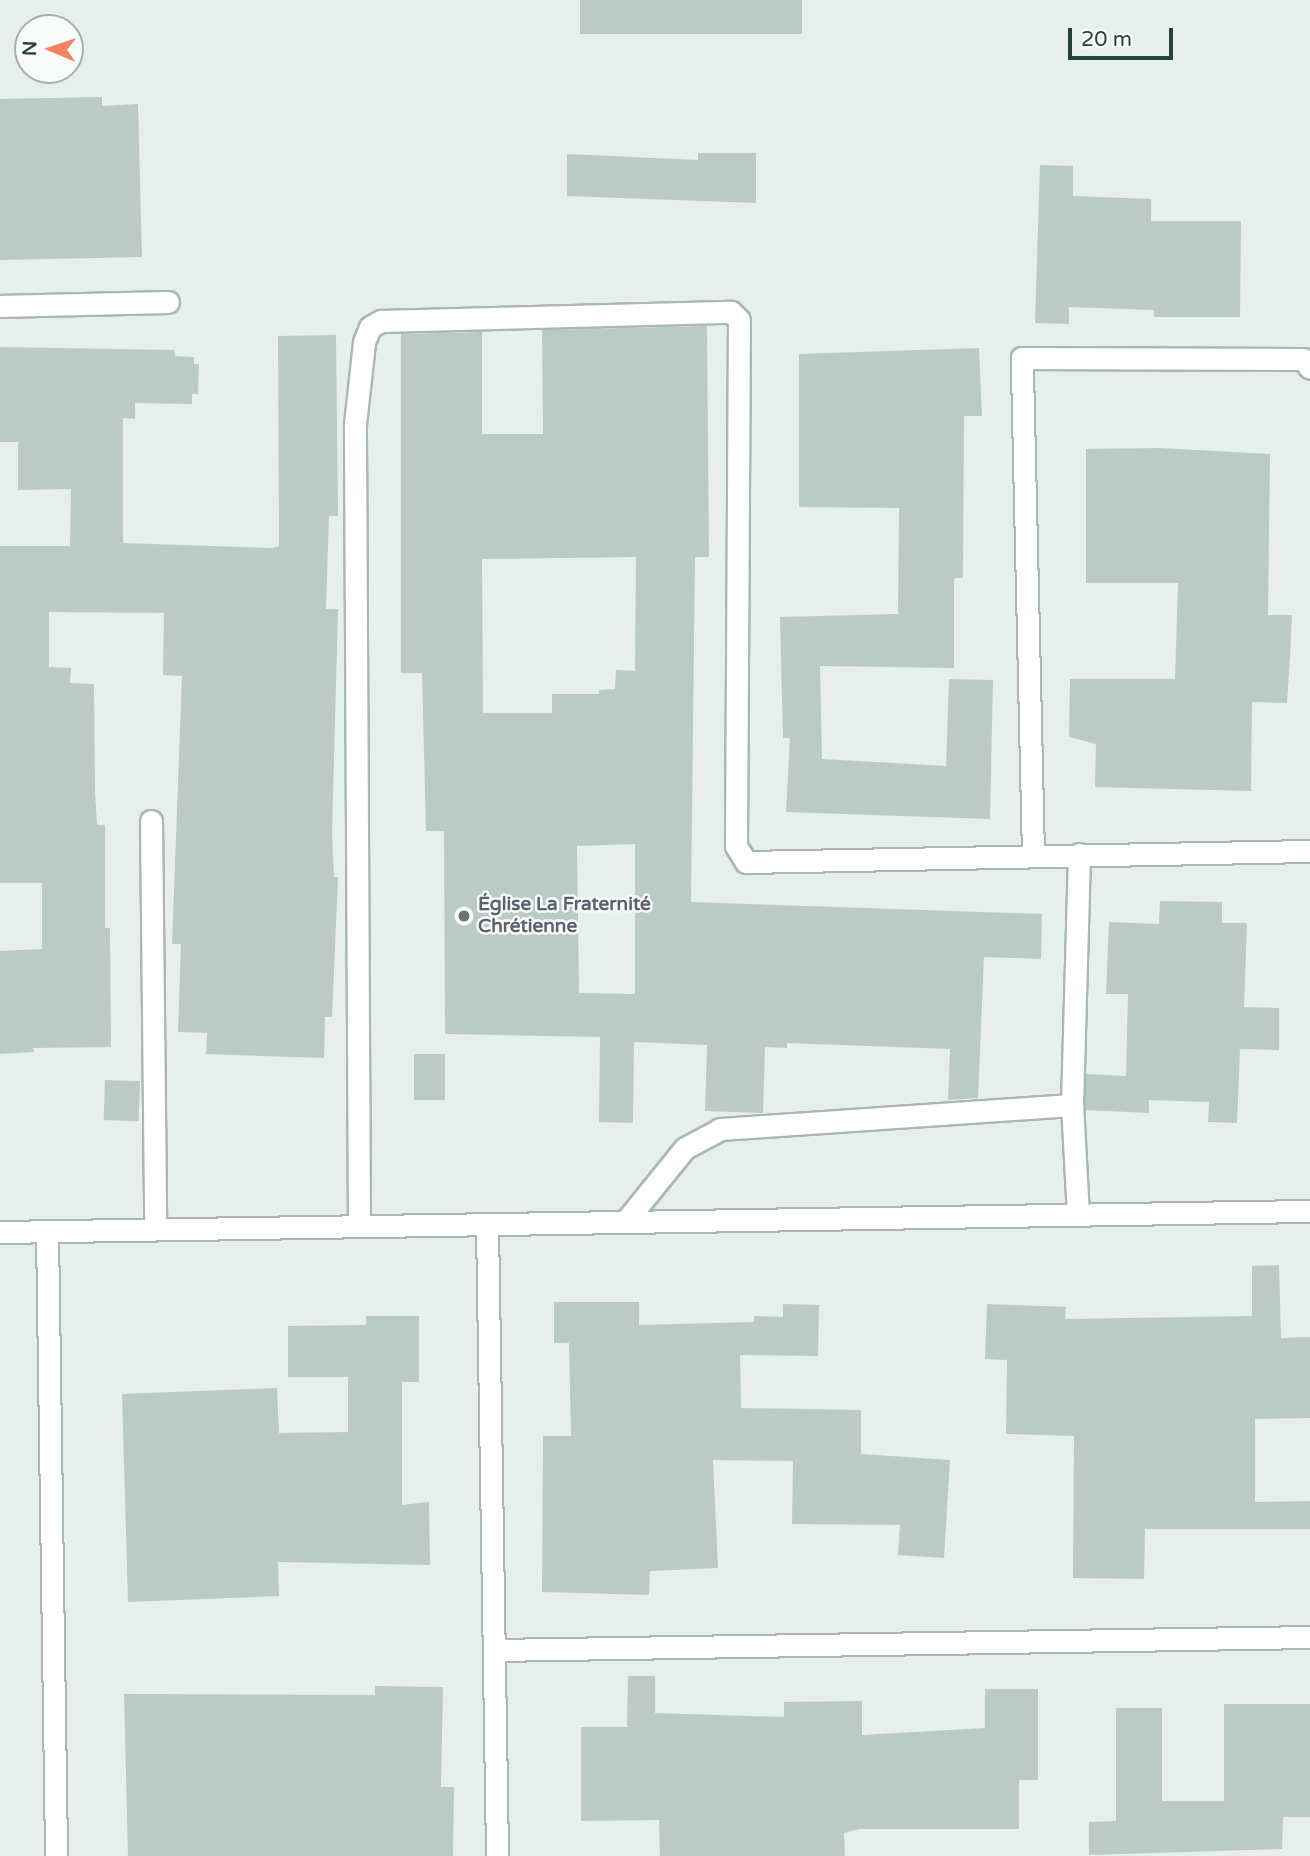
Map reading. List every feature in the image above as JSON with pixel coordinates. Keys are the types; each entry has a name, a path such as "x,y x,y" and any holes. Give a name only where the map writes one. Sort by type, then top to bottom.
{"street":[{"path":"0,306 168,302"},
{"path":"359,1226 355,425 364,342 370,327 381,321 731,312 742,329 738,854 746,862 1310,850"},
{"path":"1033,855 1023,358 1303,359 1310,368"},
{"path":"151,821 155,1227"},
{"path":"1078,1215 1072,1105 1079,854"},
{"path":"625,1222 685,1148 720,1129 1072,1105"},
{"path":"0,1232 155,1227 1310,1211"},
{"path":"487,1224 497,1856"},
{"path":"47,1231 56,1856"},
{"path":"494,1650 1310,1637"}],"building":[{"path":"580,0 802,0 802,34 580,34"},
{"path":"102,97 102,106 138,104 142,257 0,260 0,99"},
{"path":"698,153 756,153 756,203 567,196 567,154 698,160"},
{"path":"1040,165 1073,166 1073,196 1151,199 1151,221 1241,221 1240,317 1154,317 1154,310 1069,307 1069,324 1035,323"},
{"path":"707,326 709,557 695,557 691,902 1042,914 1041,959 984,957 978,1098 948,1100 950,1049 787,1043 787,1048 765,1047 763,1113 705,1111 707,1045 634,1042 633,1123 599,1122 600,1037 445,1034 444,831 426,831 422,673 401,673 401,334 482,332 482,434 543,434 542,330","holes":["636,557 635,671 616,670 615,689 599,690 599,694 552,694 552,713 483,713 482,559","635,844 635,994 579,993 577,846"]},
{"path":"336,335 338,516 329,516 326,609 338,609 332,834 334,877 338,877 332,1017 325,1017 324,1058 206,1054 207,1033 178,1032 181,944 172,944 182,676 163,675 164,613 49,612 49,667 71,668 70,683 94,684 97,825 105,825 105,928 110,928 111,1047 33,1048 34,1052 0,1054 0,951 42,949 42,883 0,883 0,546 70,546 71,489 18,490 18,442 0,442 0,347 174,350 175,356 194,357 194,364 199,364 198,394 192,394 192,404 135,403 135,419 123,418 123,543 272,548 279,546 278,336"},
{"path":"979,348 982,416 964,416 963,578 954,578 954,668 820,666 822,759 946,766 949,679 993,680 990,819 786,812 790,738 783,738 780,617 898,614 899,508 799,507 799,354"},
{"path":"1159,448 1270,454 1268,615 1292,615 1290,657 1287,703 1252,702 1251,791 1095,787 1096,744 1069,737 1070,679 1175,679 1178,583 1086,583 1086,449"},
{"path":"1160,901 1222,902 1222,923 1247,923 1244,1007 1279,1008 1279,1050 1240,1049 1237,1123 1208,1122 1209,1102 1149,1100 1149,1113 1085,1110 1086,1074 1126,1076 1128,994 1106,994 1109,922 1159,924"},
{"path":"414,1054 445,1054 445,1100 414,1100"},
{"path":"105,1080 140,1081 139,1121 104,1120"},
{"path":"1279,1265 1281,1338 1310,1337 1310,1418 1255,1419 1255,1502 1310,1501 1310,1529 1145,1529 1144,1579 1073,1578 1074,1436 1006,1434 1007,1360 985,1359 987,1304 1066,1307 1065,1319 1252,1316 1252,1266"},
{"path":"554,1302 639,1302 639,1325 754,1322 754,1316 783,1317 783,1304 819,1305 818,1356 740,1355 741,1408 861,1410 861,1454 950,1460 944,1558 898,1555 900,1525 792,1524 793,1461 713,1460 718,1568 650,1571 649,1595 542,1592 543,1436 571,1436 569,1343 554,1343"},
{"path":"366,1316 419,1316 419,1382 402,1382 402,1505 429,1502 430,1565 278,1562 279,1596 128,1602 122,1394 277,1388 279,1433 348,1432 348,1377 288,1377 288,1326 366,1325"},
{"path":"628,1676 655,1676 655,1713 784,1717 784,1702 862,1701 862,1735 985,1728 985,1689 1038,1689 1038,1780 1019,1780 1019,1829 859,1829 844,1833 845,1856 660,1856 659,1820 581,1821 581,1727 627,1727"},
{"path":"375,1686 443,1687 441,1787 454,1787 453,1856 128,1856 124,1694 375,1695"},
{"path":"1224,1704 1310,1704 1310,1817 1283,1817 1282,1849 1089,1855 1089,1822 1116,1821 1116,1708 1162,1708 1162,1801 1224,1801"}],"place":[{"name":"Église La Fraternité Chrétienne","path":"464,916"}]}
